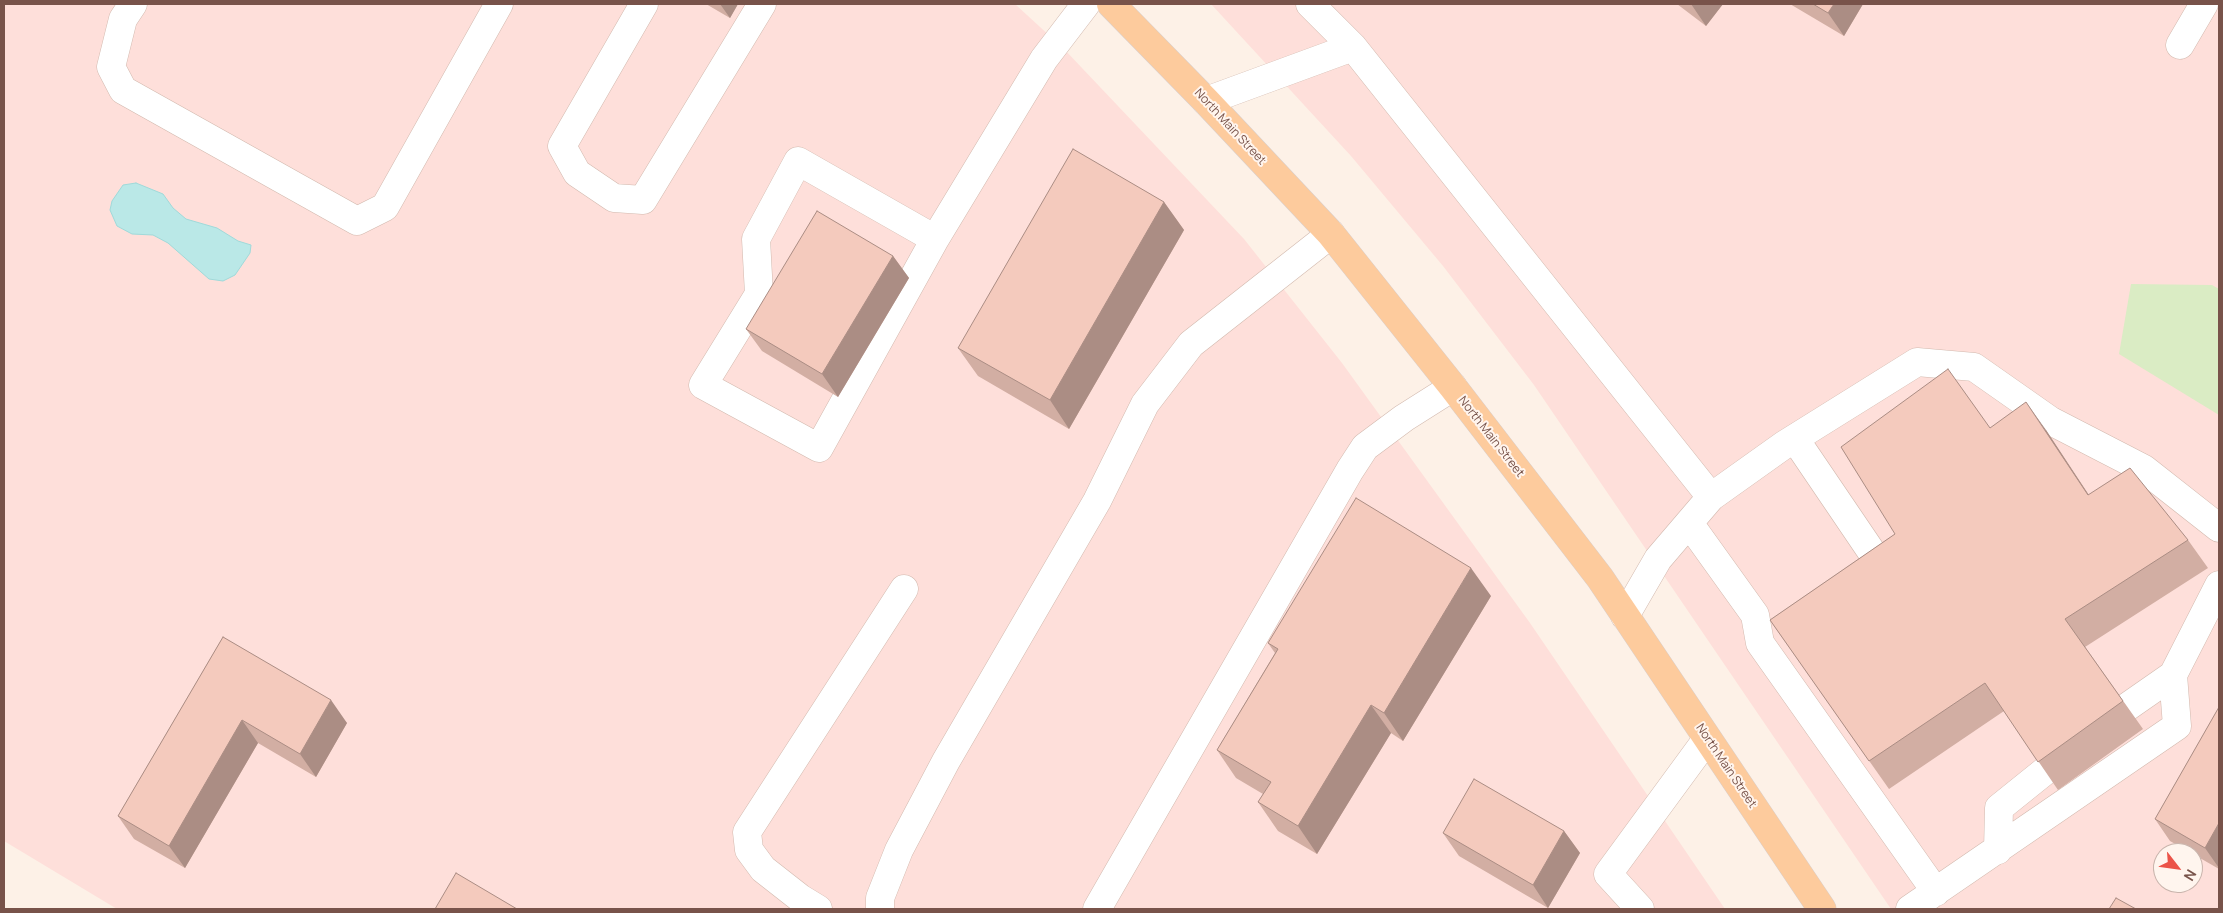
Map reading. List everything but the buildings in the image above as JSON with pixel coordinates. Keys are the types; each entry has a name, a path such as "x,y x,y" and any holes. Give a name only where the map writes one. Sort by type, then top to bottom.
{"main road":[{"name":"North Main Street","path":"1123,8 1206,101 1331,234 1453,388 1600,578 1822,909"}],"street":[{"path":"133,4 123,19 111,67 123,90 357,221 385,207 499,4"},
{"path":"644,4 562,146 577,173 614,198 643,200 762,4"},
{"path":"935,239 798,161 756,239 759,294 703,386 819,448 935,239 1044,59 1086,4"},
{"path":"1310,4 1353,47 1711,497"},
{"path":"2180,45 2204,4"},
{"path":"1206,101 1353,47"},
{"path":"880,909 880,898 899,850 946,761 1097,501 1145,404 1191,344 1331,234"},
{"path":"1625,616 1658,559 1711,497 1795,439 1917,362 1974,366 2051,421 2144,469 2219,528"},
{"path":"1097,909 1350,470 1365,448 1404,418 1453,388"},
{"path":"1795,439 1873,554"},
{"path":"1689,523 1755,614 1760,643 1936,892"},
{"path":"2127,708 2173,675 2219,585"},
{"path":"818,909 800,898 764,869 749,850 747,832 904,589"},
{"path":"1910,909 2177,726 2173,675"},
{"path":"1640,909 1608,874 1707,739"},
{"path":"1998,850 1998,808 2045,771"}],"shaded area":[{"path":"4,4 1015,4 1064,49 1244,239 1342,363 1530,623 1725,909 117,909 4,841"},
{"path":"1211,4 2219,4 2219,909 1891,909 1534,385 1443,266 1351,156"}],"green space":[{"path":"2131,284 2212,285 2219,289 2219,415 2119,354"}],"water":[{"path":"136,183 163,194 173,208 186,219 217,228 238,241 251,245 250,253 235,275 223,281 209,279 168,243 153,235 132,234 117,226 110,210 112,201 123,185"}]}
